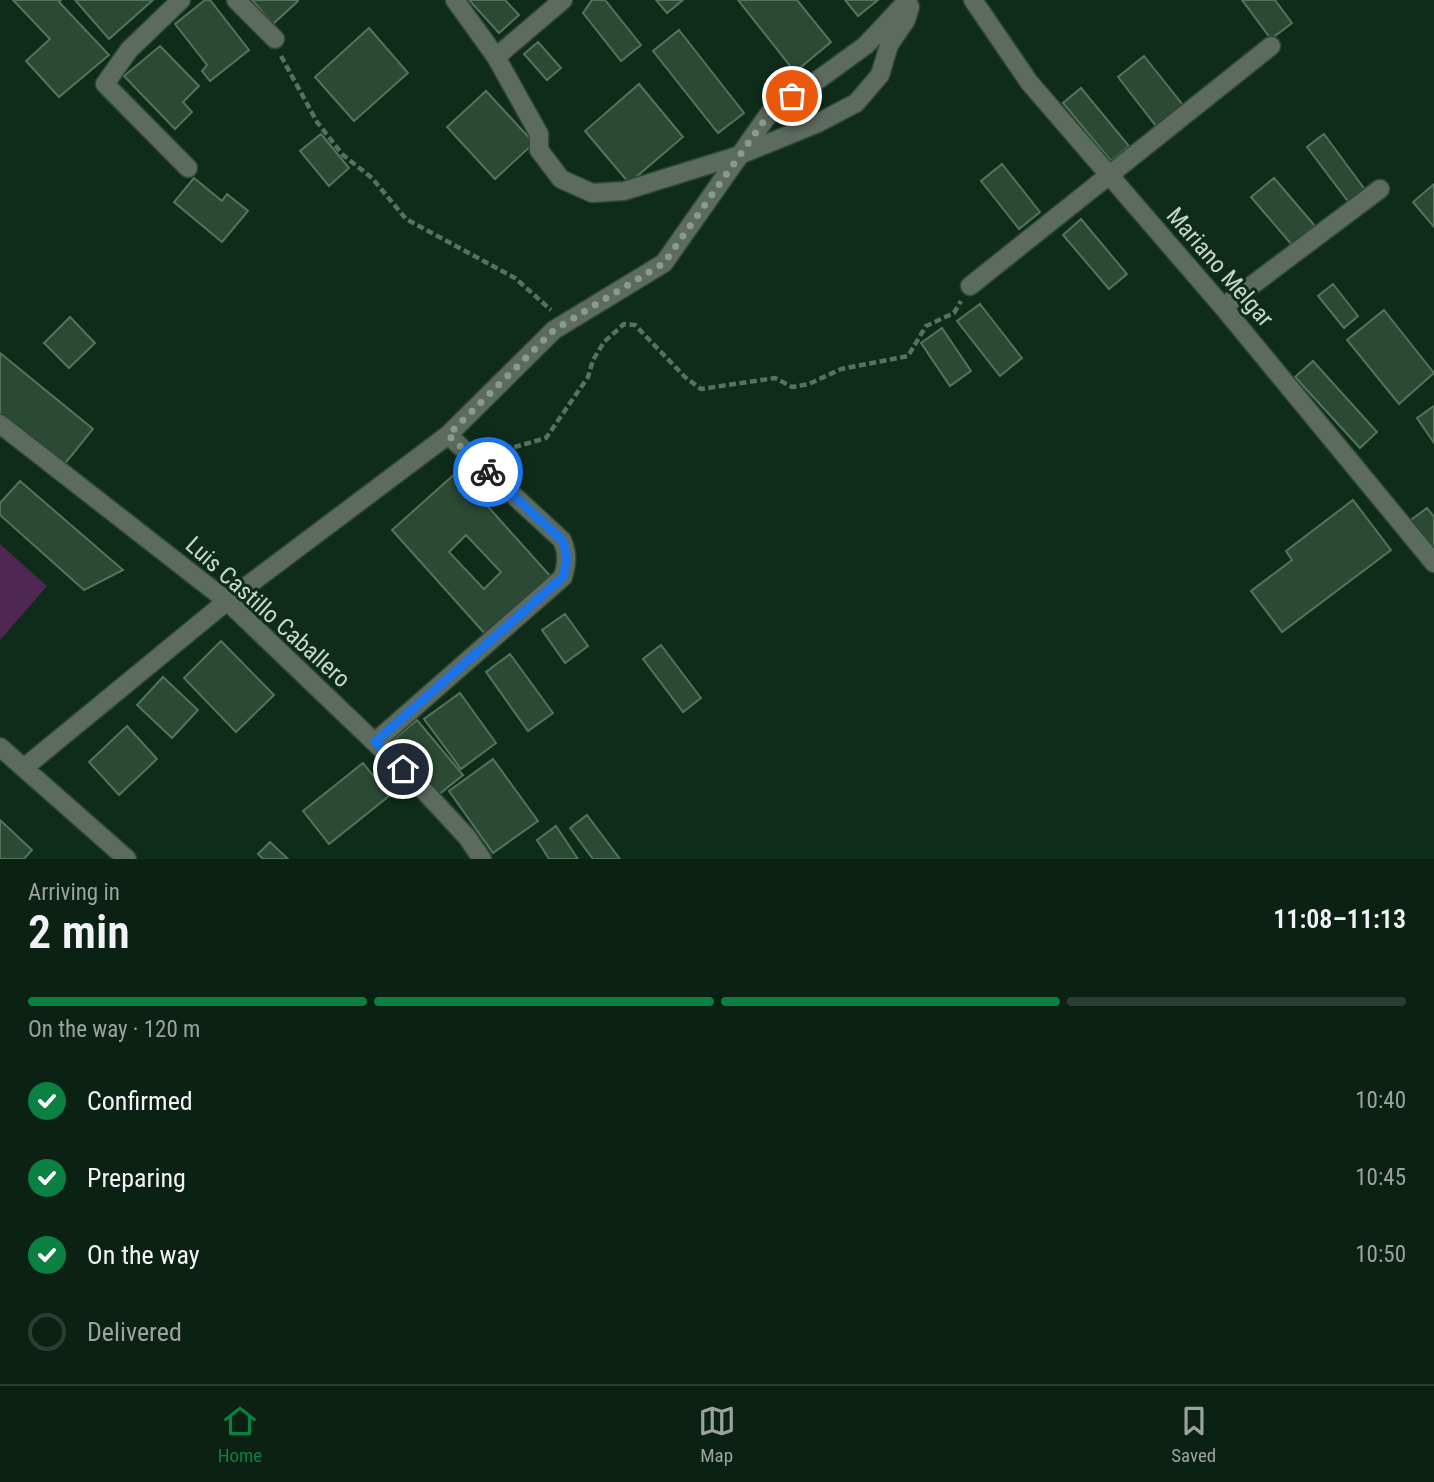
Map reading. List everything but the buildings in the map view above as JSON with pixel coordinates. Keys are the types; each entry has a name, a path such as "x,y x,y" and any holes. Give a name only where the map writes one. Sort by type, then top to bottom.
{"street":[{"path":"181,0 129,50 105,83 188,169"},
{"path":"236,0 275,39"},
{"path":"455,0 496,57 539,134 539,150 561,179 592,193 624,191 654,184 737,156 818,123 856,103 880,75 889,45 906,20 910,0"},
{"path":"496,57 563,0"},
{"path":"25,767 227,601 448,435 554,330 664,263 773,108 866,45 910,0"},
{"name":"Mariano Melgar","path":"973,0 1029,82 1223,307 1434,564"},
{"path":"970,286 1271,46"},
{"path":"1223,307 1380,188"},
{"name":"Luis Castillo Caballero","path":"0,424 227,601 375,742 467,836 482,859"},
{"path":"375,742 563,577 568,552 562,540 448,435"},
{"path":"0,747 127,859"}],"path":[{"path":"275,39 286,69 317,122 343,155 372,178 406,219 515,278 546,308 564,316 578,315"},
{"path":"473,458 546,438 588,377 593,360 604,342 624,324 635,325 685,377 701,389 765,378 775,378 792,387 808,384 841,369 908,356 926,326 954,313 970,286"}],"shaded area":[{"path":"0,544 47,586 0,640"}],"way so far":[{"path":"488,472 448,435 554,330 664,263 773,108 792,96"}],"route":[{"path":"403,769 375,742 563,577 568,552 562,540 488,472"}]}
